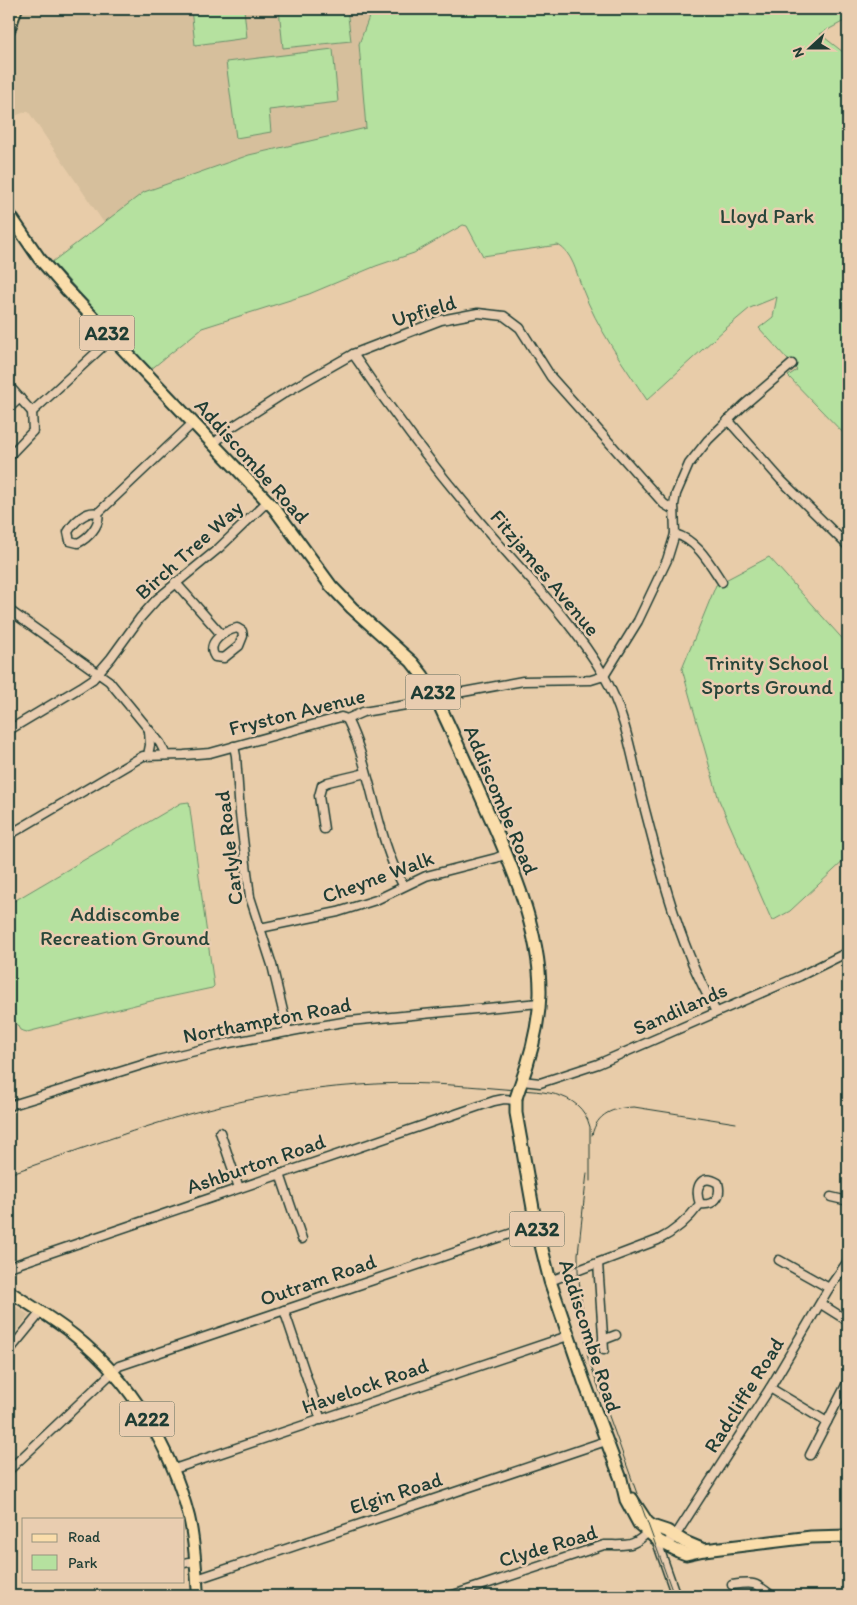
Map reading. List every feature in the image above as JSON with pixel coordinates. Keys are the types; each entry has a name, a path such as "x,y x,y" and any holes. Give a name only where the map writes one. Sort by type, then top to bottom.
{"highway":[{"path":"9,29 16,9"},
{"name":"Addiscombe Road","path":"9,214 43,263 268,501 332,586 352,608 407,656 418,669 436,699 506,854 526,913 536,951 539,973 539,1004 535,1035 516,1099 516,1113 536,1225 550,1281 568,1336 623,1485 626,1500 639,1524 670,1547"},
{"path":"652,1532 674,1535 704,1550"},
{"name":"A232","path":"670,1547 689,1554 704,1550 811,1536 847,1536"}],"main road":[{"name":"A222","path":"9,1291 74,1335 113,1372 148,1420 174,1469 189,1519 198,1596"}],"street":[{"name":"Upfield","path":"214,444 230,429 288,390 352,354 441,320 478,313 504,316 520,328 551,377 664,504 674,510"},
{"path":"32,412 112,338"},
{"name":"Fitzjames Avenue","path":"352,354 422,452 492,536 567,620 604,676 625,723 666,888 689,956 716,1012"},
{"path":"604,676 638,621 667,560 675,534 674,510 676,494 689,464 708,440 728,420 792,364"},
{"path":"9,386 32,412 33,431 9,456"},
{"path":"9,408 20,398"},
{"path":"728,420 781,480 848,546"},
{"path":"98,513 94,512 86,515 74,524 68,532 70,541 80,542 86,537 98,522 98,513 193,423"},
{"name":"Birch Tree Way","path":"9,730 81,687 98,673 144,613 175,582 219,548 268,501"},
{"path":"675,534 684,536 698,550 722,582"},
{"path":"175,582 220,634"},
{"path":"9,610 98,673 116,688 160,743 166,755"},
{"path":"237,628 242,631 243,636 239,646 229,655 221,658 215,657 212,650 220,634 237,628"},
{"name":"Fryston Avenue","path":"148,755 202,754 341,717 347,719 368,711 524,681 590,680 604,676"},
{"path":"347,719 366,773 383,835 403,886"},
{"path":"9,835 133,761 148,755 150,746 149,731"},
{"name":"Carlyle Road","path":"234,746 248,890 272,965 288,1032"},
{"path":"324,829 318,796 322,785 366,773"},
{"name":"Cheyne Walk","path":"260,928 338,912 376,900 426,876 506,854"},
{"name":"Sandilands","path":"521,1083 548,1081 598,1064 800,976 848,952"},
{"name":"Northampton Road","path":"9,1106 163,1058 288,1032 348,1021 539,1004"},
{"name":"Ashburton Road","path":"9,1267 494,1101 516,1099"},
{"path":"220,1132 239,1188"},
{"path":"280,1174 302,1239"},
{"path":"831,1197 848,1201"},
{"path":"550,1281 671,1233 683,1225 700,1204"},
{"name":"Outram Road","path":"9,1470 119,1366 536,1225"},
{"path":"779,1260 829,1288"},
{"name":"Radcliffe Road","path":"670,1547 670,1539 679,1530 770,1388 829,1288 848,1260"},
{"path":"598,1263 604,1350"},
{"path":"821,1304 848,1321"},
{"path":"284,1310 321,1420"},
{"path":"9,1351 41,1312"},
{"path":"603,1340 616,1335"},
{"name":"Havelock Road","path":"174,1469 568,1336"},
{"path":"810,1455 848,1381"},
{"path":"770,1388 827,1422"},
{"name":"Elgin Road","path":"197,1579 606,1441"},
{"name":"Clyde Road","path":"450,1596 604,1545 630,1545 652,1532"},
{"name":"Addiscombe Road","path":"652,1532 676,1596"},
{"path":"185,1562 195,1561"},
{"path":"732,1585 756,1584 772,1596"}],"shaded area":[{"path":"20,9 372,9 359,44 366,128 249,155 144,192 104,223 28,111 9,118 9,43"},
{"path":"9,1302 29,1315 11,1338 9,1337"}],"green space":[{"path":"191,9 244,9 247,38 195,45"},
{"path":"279,9 347,9 351,41 283,48"},
{"name":"Lloyd Park","path":"372,9 848,9 848,19 820,34 848,56 848,438 788,376 797,370 759,328 773,317 777,297 750,308 647,400 603,332 588,303 573,264 563,248 558,245 483,256 467,226 463,225 414,253 376,266 309,294 202,328 150,370 52,262 144,192 249,155 366,128 359,44"},
{"path":"333,49 338,102 269,110 271,132 236,138 226,62"},
{"name":"Trinity School Sports Ground","path":"769,557 848,645 848,857 790,911 772,921 719,800 682,669 716,585"},
{"name":"Addiscombe Recreation Ground","path":"189,802 214,986 27,1032 20,1030 9,1011 9,904 181,803"}],"tram line":[{"path":"9,1174 174,1118 220,1106 313,1089 414,1083 543,1092 556,1094 567,1099 577,1105 585,1114 590,1127 590,1181"},
{"path":"592,1135 598,1121 607,1113 613,1110 634,1107 736,1123"},
{"path":"587,1173 578,1254 578,1271 588,1358 674,1596"}]}
